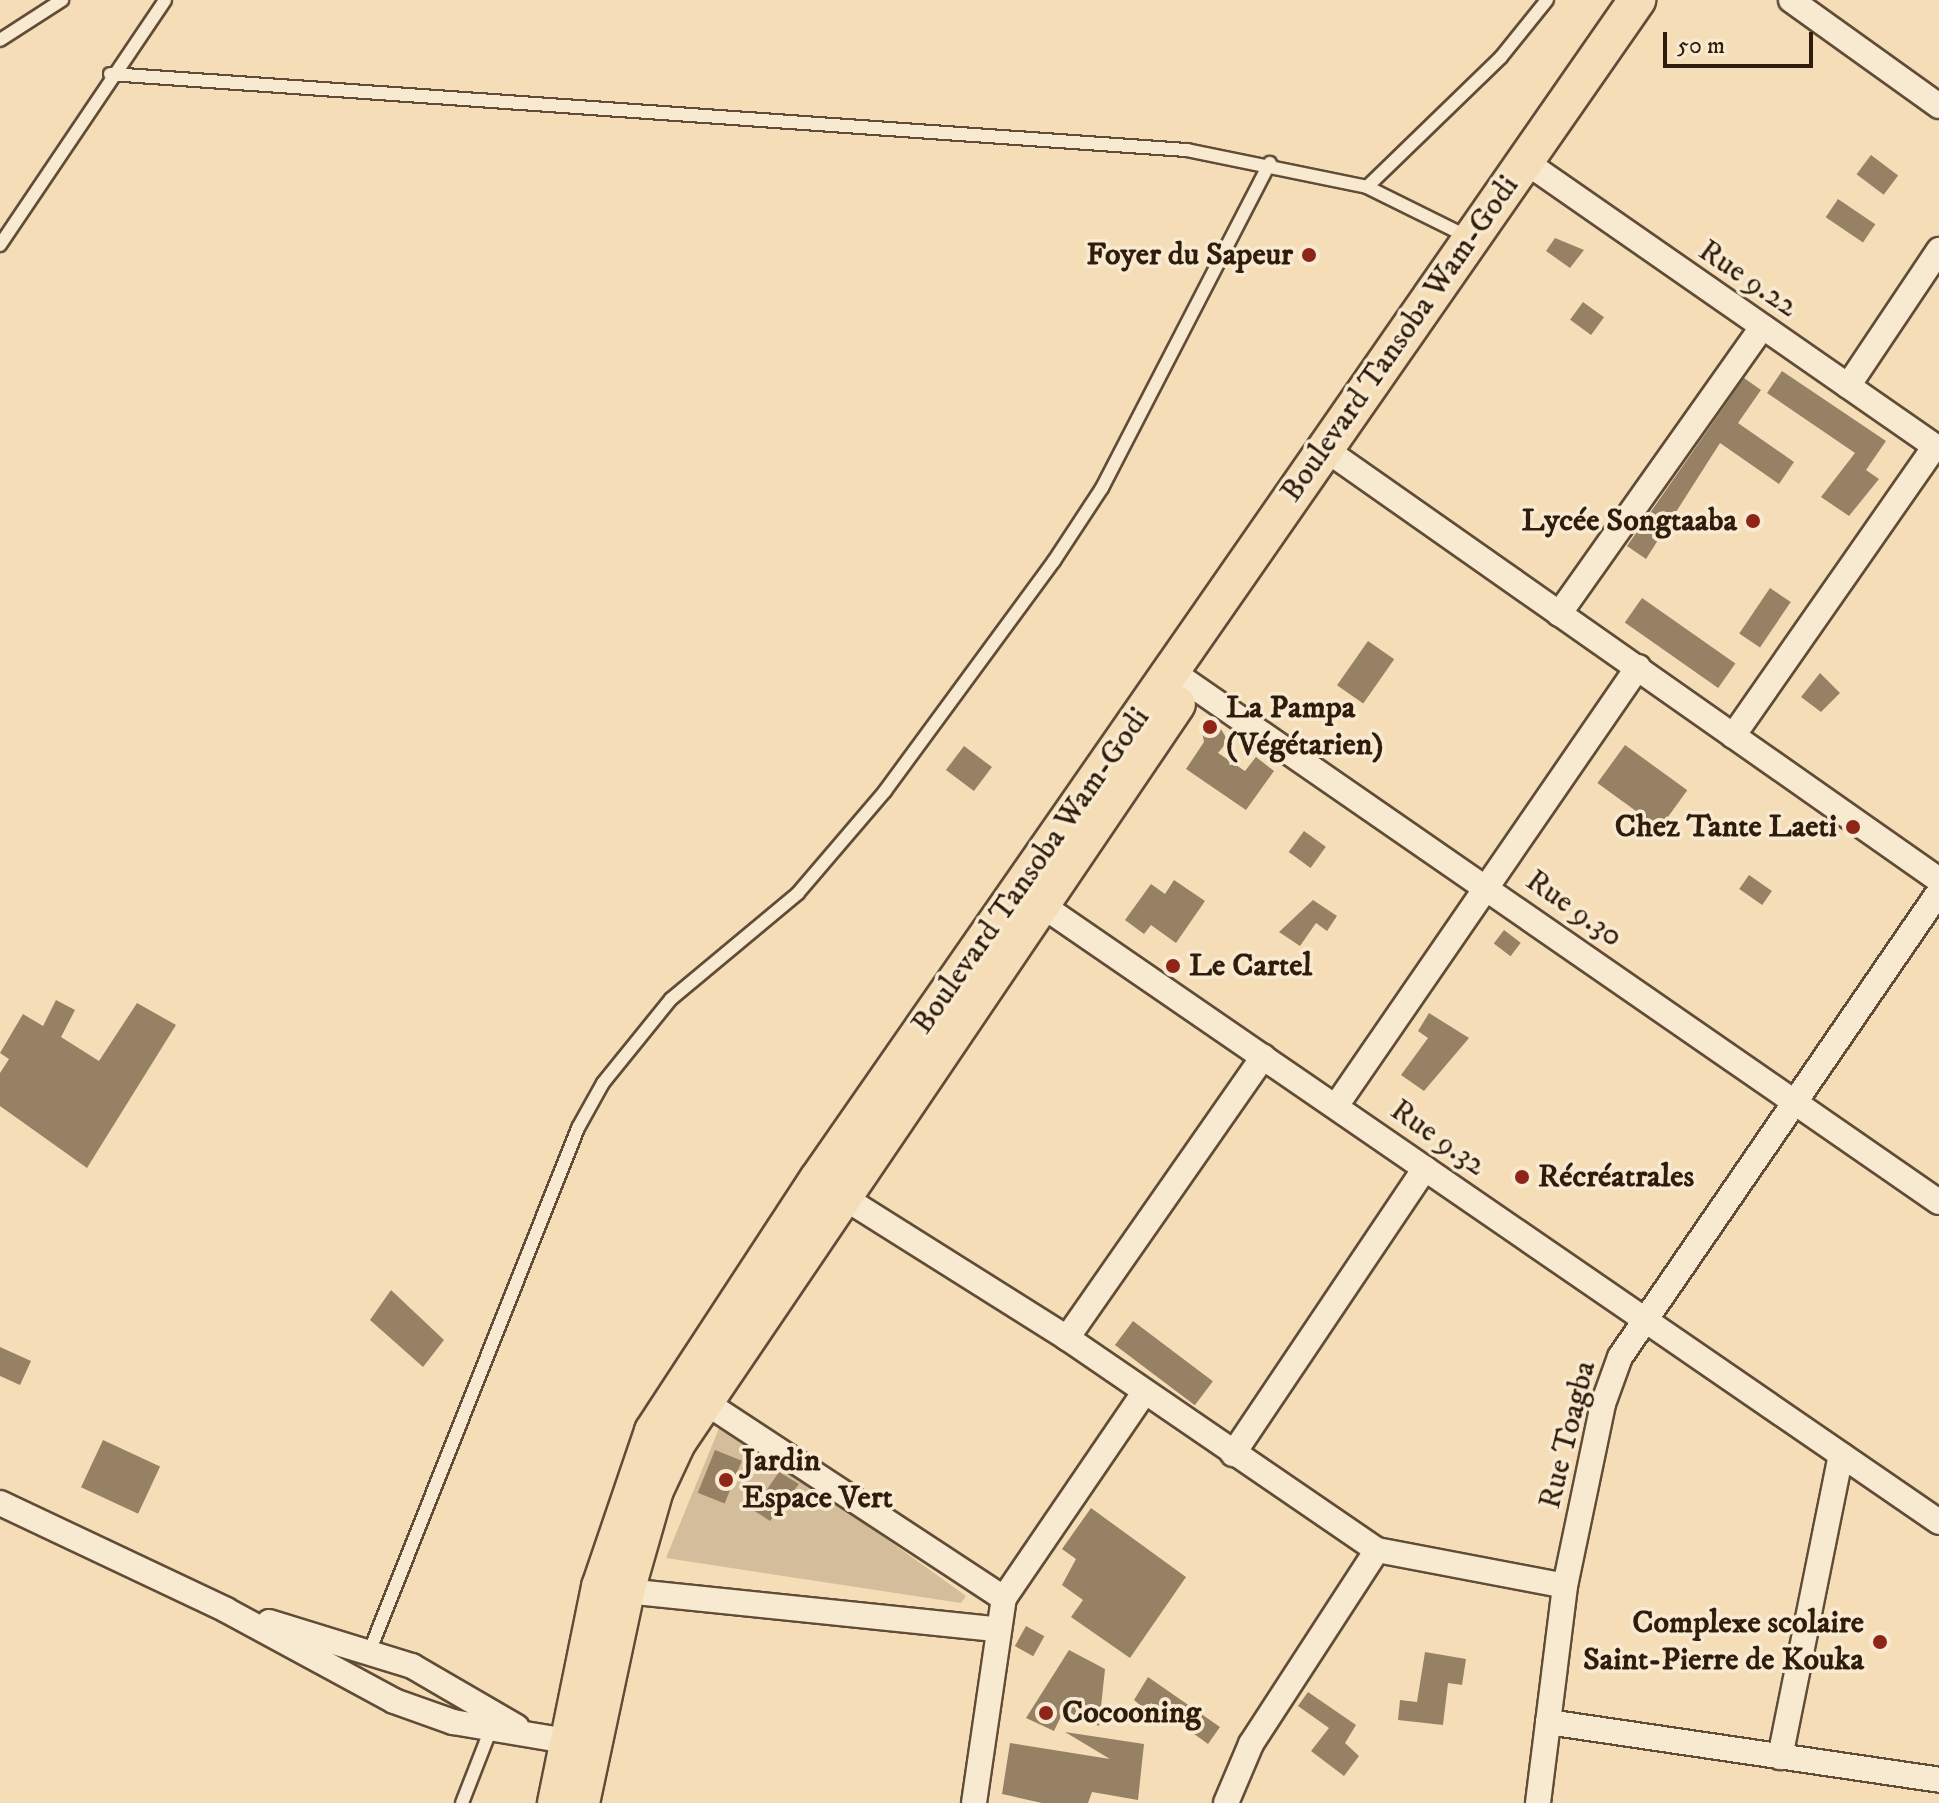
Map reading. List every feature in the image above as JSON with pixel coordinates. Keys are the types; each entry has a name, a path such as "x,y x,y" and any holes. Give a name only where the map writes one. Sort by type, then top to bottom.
{"main road":[{"name":"Boulevard Tansoba Wam-Godi","path":"1334,456 1472,239 1533,168 1637,0"},
{"name":"Boulevard Tansoba Wam-Godi","path":"556,1803 600,1587 653,1431 1029,896 1533,168 1662,0"},
{"name":"Boulevard Tansoba Wam-Godi","path":"581,1803 626,1591 655,1490 702,1400 840,1195 1029,896"}],"street":[{"path":"1791,0 1939,106"},
{"name":"Rue 9.22","path":"1533,168 1937,447"},
{"path":"1848,386 1939,250"},
{"path":"1559,614 1762,327"},
{"path":"1733,736 1937,447"},
{"path":"1334,456 1939,880"},
{"path":"1336,1106 1638,667"},
{"name":"Rue 9.30","path":"1181,676 1939,1202"},
{"name":"Rue Toagba","path":"1538,1803 1565,1586 1603,1404 1641,1317 1939,892"},
{"name":"Rue 9.32","path":"1029,896 1939,1522"},
{"path":"1067,1338 1263,1057"},
{"path":"1233,1454 1425,1168"},
{"path":"840,1195 1067,1338 1377,1550 1565,1586"},
{"path":"974,1803 995,1629 1004,1598 1144,1393"},
{"path":"702,1400 1004,1598"},
{"path":"1780,1757 1841,1455"},
{"path":"0,1503 226,1610 394,1701 567,1741"},
{"path":"1226,1803 1251,1744 1377,1550"},
{"path":"626,1591 995,1629"},
{"path":"226,1610 370,1650 493,1722"},
{"path":"1548,1722 1939,1783 1936,1803"}],"lane":[{"path":"0,40 62,0"},
{"path":"0,245 110,74 165,0"},
{"path":"1367,187 1501,57 1547,0"},
{"path":"110,74 1187,150 1270,163 1367,187 1472,239"},
{"path":"370,1650 572,1143 603,1083 671,999 798,893 885,791 1054,561 1102,488 1270,163"},
{"path":"462,1803 493,1722"}],"shaded area":[{"path":"722,1421 966,1596 961,1603 666,1558"}],"building":[{"path":"1871,155 1898,175 1884,195 1857,174"},
{"path":"1838,199 1875,224 1863,242 1826,217"},
{"path":"1555,238 1584,250 1570,268 1546,251"},
{"path":"1583,302 1604,317 1591,335 1570,320"},
{"path":"1782,371 1886,441 1866,470 1879,479 1849,516 1821,497 1855,453 1767,393"},
{"path":"1744,378 1761,390 1738,423 1794,462 1779,484 1720,443 1646,559 1627,546"},
{"path":"1770,588 1791,602 1760,648 1739,634"},
{"path":"1642,598 1735,663 1718,688 1625,623"},
{"path":"1368,641 1394,659 1363,704 1337,685"},
{"path":"1820,673 1840,693 1821,712 1801,697"},
{"path":"1218,724 1228,741 1218,753 1245,771 1256,757 1274,771 1246,810 1186,769 1204,742 1201,726"},
{"path":"1625,745 1687,790 1660,828 1597,783"},
{"path":"964,746 992,767 974,791 946,770"},
{"path":"1304,831 1326,847 1311,868 1289,852"},
{"path":"1749,875 1772,891 1762,905 1739,889"},
{"path":"1174,880 1205,901 1176,943 1151,925 1144,934 1125,920 1151,884 1165,894"},
{"path":"1313,900 1337,916 1327,931 1316,923 1300,946 1279,932"},
{"path":"1504,930 1521,943 1511,956 1494,944"},
{"path":"56,1000 75,1010 61,1037 99,1061 137,1003 176,1025 87,1168 0,1106 0,1073 9,1059 0,1053 23,1014 43,1026"},
{"path":"1429,1013 1469,1038 1424,1091 1401,1075 1428,1038 1418,1031"},
{"path":"391,1290 444,1340 423,1367 370,1320"},
{"path":"1133,1321 1213,1381 1195,1405 1115,1345"},
{"path":"0,1347 31,1361 20,1385 0,1376"},
{"path":"103,1440 160,1467 138,1514 81,1487"},
{"path":"715,1450 742,1461 725,1504 698,1493"},
{"path":"779,1472 799,1484 770,1521 753,1510"},
{"path":"1091,1508 1186,1577 1130,1658 1071,1617 1083,1600 1062,1585 1076,1559 1062,1549"},
{"path":"1026,1626 1044,1636 1033,1656 1015,1646"},
{"path":"1069,1650 1105,1669 1099,1726 1064,1710 1054,1731 1026,1718"},
{"path":"1425,1652 1466,1659 1462,1685 1448,1683 1443,1725 1398,1720 1400,1700 1417,1702"},
{"path":"1148,1677 1220,1727 1208,1744 1151,1703 1146,1710 1134,1700"},
{"path":"1308,1692 1356,1725 1345,1743 1359,1756 1344,1776 1311,1751 1329,1728 1298,1706"},
{"path":"1065,1732 1144,1744 1138,1800 1092,1792 1088,1803 1042,1803 1002,1794 1010,1743 1110,1759"}],"place":[{"name":"Foyer du Sapeur","path":"1309,255"},
{"name":"Lycée Songtaaba","path":"1753,521"},
{"name":"La Pampa (Végétarien)","path":"1210,727"},
{"name":"Chez Tante Laeti","path":"1853,827"},
{"name":"Le Cartel","path":"1173,966"},
{"name":"Récréatrales","path":"1522,1177"},
{"name":"Jardin Espace Vert","path":"726,1480"},
{"name":"Complexe scolaire Saint-Pierre de Kouka","path":"1880,1642"},
{"name":"Cocooning","path":"1046,1713"}]}
